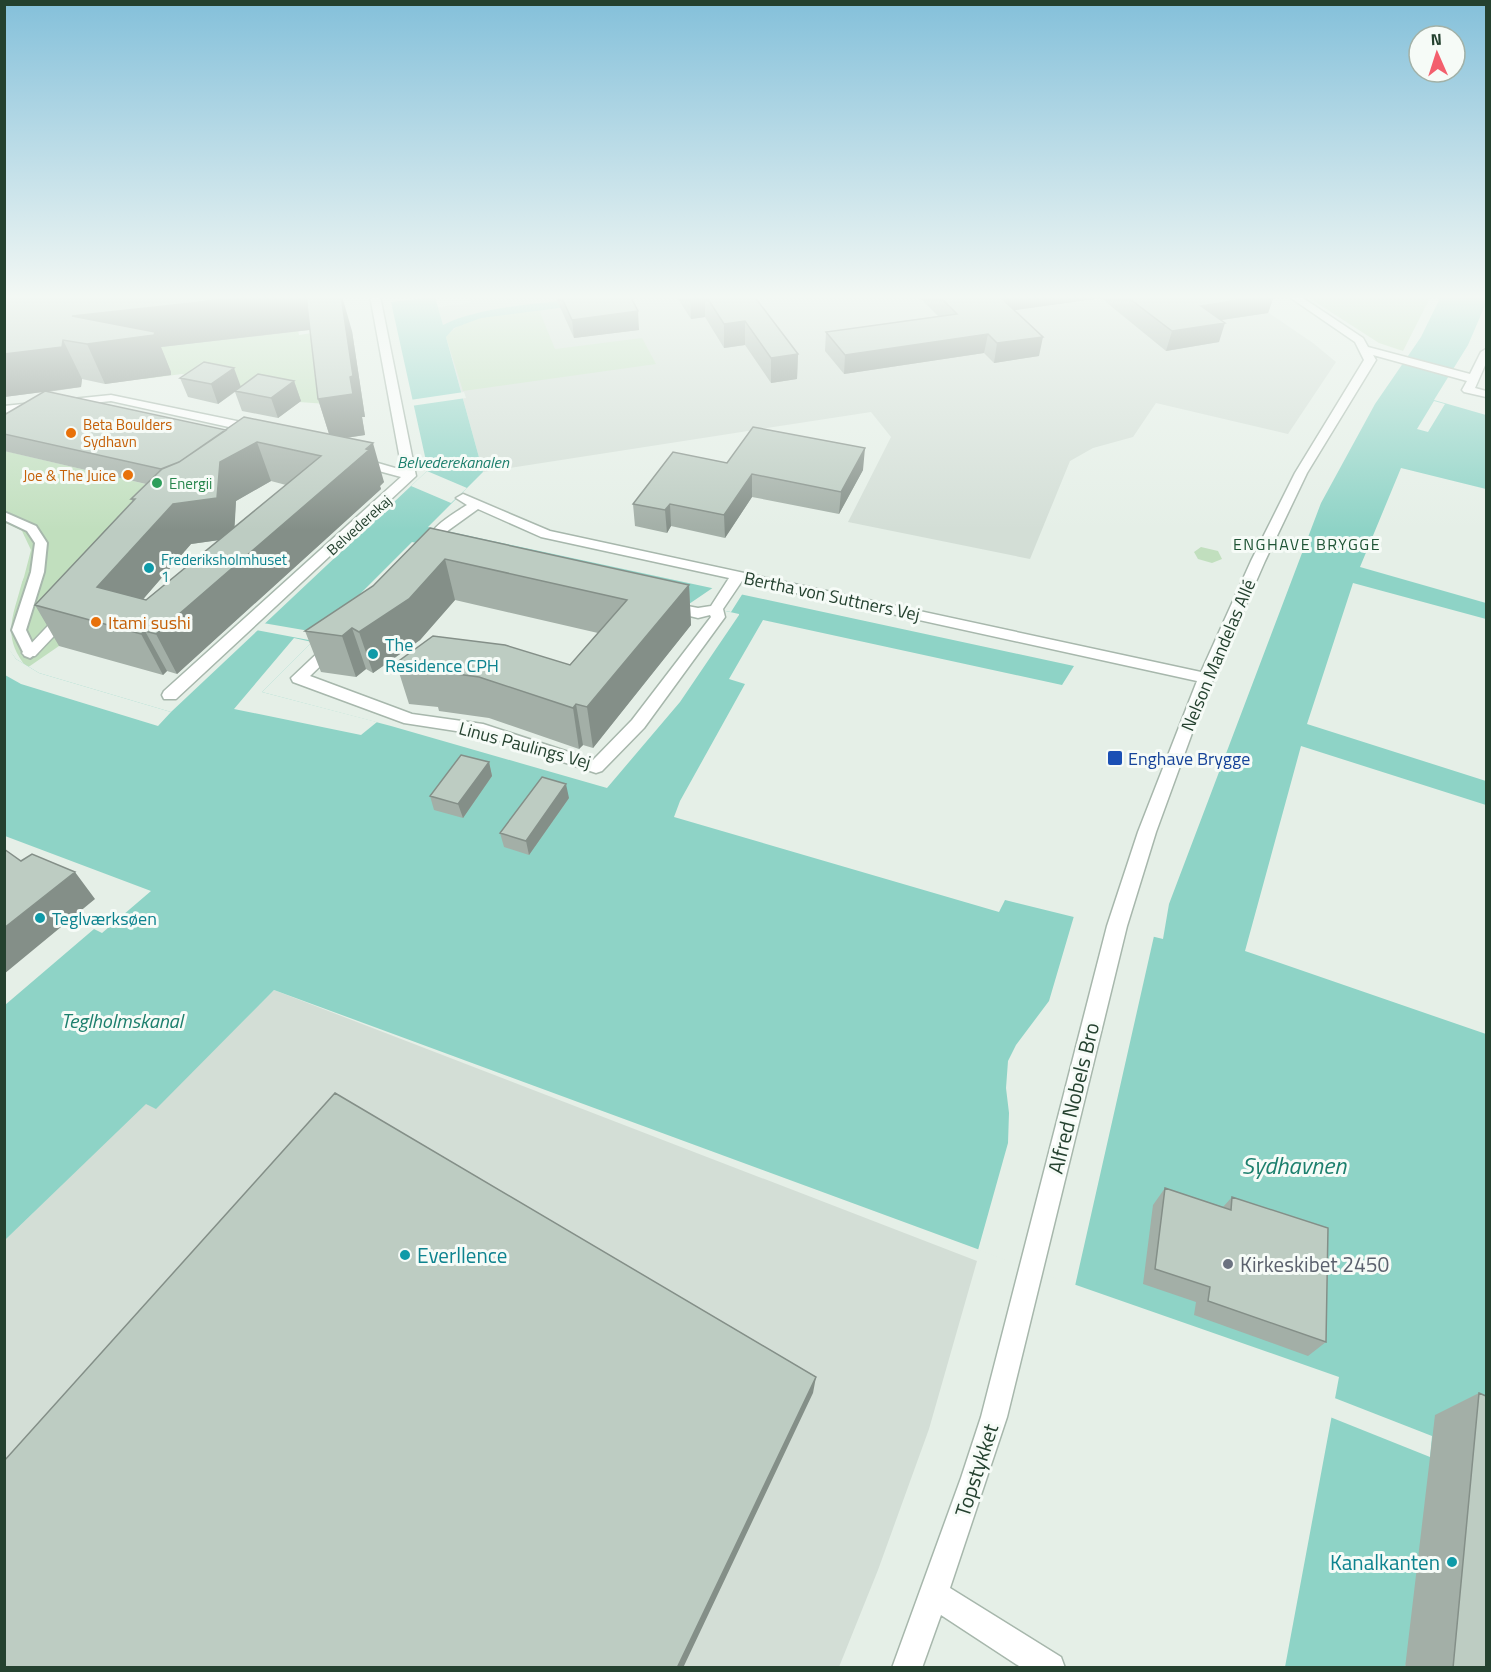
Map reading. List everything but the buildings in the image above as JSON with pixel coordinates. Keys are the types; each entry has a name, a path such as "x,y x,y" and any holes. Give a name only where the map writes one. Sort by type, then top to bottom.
{"street":[{"path":"344,458 410,476 390,374"},
{"name":"Nelson Mandelas Allé","path":"1117,926 1147,832 1195,704 1258,561 1301,473 1362,374"},
{"path":"1455,374 1486,394"},
{"path":"1471,384 1476,374"},
{"path":"4,410 111,398 267,432"},
{"name":"Belvederekaj","path":"170,695 410,476"},
{"name":"Bertha von Suttners Vej","path":"463,498 546,534 1207,678"},
{"path":"433,555 442,528 477,504"},
{"path":"4,516 24,524 36,533 41,543 41,558 19,630 30,653 79,601"},
{"name":"Linus Paulings Vej","path":"343,638 299,678 410,719 483,730 596,767 638,724 673,680 718,618 716,609 738,576"},
{"path":"652,603 698,613 716,609"},
{"name":"Alfred Nobels Bro","path":"1030,1269 1117,926"},
{"name":"Topstykket","path":"907,1668 994,1417 1030,1269"},
{"path":"934,1593 1050,1668"}],"shaded area":[{"path":"456,374 1328,374 1288,434 1156,403 1133,437 1093,448 1070,461 1030,559 848,522 891,437 871,412 483,472"},
{"path":"274,990 977,1261 929,1429 878,1570 839,1667 5,1668 5,1240 146,1103 156,1108"}],"green space":[{"path":"145,374 182,374 144,379"},
{"path":"182,374 321,374 327,404 299,402"},
{"path":"458,374 584,374 463,391"},
{"path":"5,451 180,492 59,646 27,668 19,656 11,635 13,614 25,561 22,531 5,523"},
{"path":"1201,547 1218,551 1222,559 1212,563 1198,559 1194,552"}],"water":[{"name":"Sydhavnen","path":"407,374 456,374 483,472 428,527 1074,666 1062,685 763,620 729,679 745,684 680,801 674,817 999,912 1005,900 1163,939 1169,904 1321,503 1375,404 1396,374 1450,374 1434,400 1486,415 1486,489 1401,468 1360,567 1486,603 1486,619 1353,583 1307,724 1486,781 1486,805 1301,746 1245,951 1486,1034 1486,1435 1405,1667 1285,1667 1339,1377 1056,1278 274,990 156,1109 146,1104 5,1240 5,1005 94,929 102,933 151,891 5,836 4,643 16,659 39,673 171,712 428,470","holes":["412,542 739,615 680,702 607,788 391,726 262,692"]}],"pier":[{"path":"464,392 466,398 411,406 410,400"},
{"path":"1434,401 1445,404 1428,432 1417,429"},
{"path":"427,471 467,488 451,503 411,486"},
{"path":"5,523 22,531 31,550 24,577 5,623"},
{"path":"714,587 743,593 731,612 689,604"},
{"path":"263,623 321,633 314,641 256,630"},
{"path":"294,638 312,642 262,692 377,722 361,735 234,709"},
{"path":"5,643 16,659 39,673 171,712 158,726 21,684 5,675"},
{"path":"1074,916 1154,936 1075,1286 978,1250 1008,1143 1009,1113 1006,1088 1008,1061 1016,1045 1049,1001"},
{"path":"1332,1397 1432,1436 1430,1457 1330,1417"}],"place":[{"name":"Beta Boulders Sydhavn","path":"71,433"},
{"name":"Joe & The Juice","path":"128,475"},
{"name":"Energii","path":"157,483"},
{"name":"Frederiksholmhuset 1","path":"149,568"},
{"name":"Itami sushi","path":"96,622"},
{"name":"The Residence CPH","path":"373,654"},
{"name":"Enghave Brygge","path":"1115,758"},
{"name":"Teglværksøen","path":"40,918"},
{"name":"Everllence","path":"405,1255"},
{"name":"Kirkeskibet 2450","path":"1228,1264"},
{"name":"Kanalkanten","path":"1452,1562"}],"district":[{"name":"ENGHAVE BRYGGE","path":"1307,544"}],"water label":[{"name":"Belvederekanalen","path":"453,462"},
{"name":"Teglholmskanal","path":"122,1020"}]}
